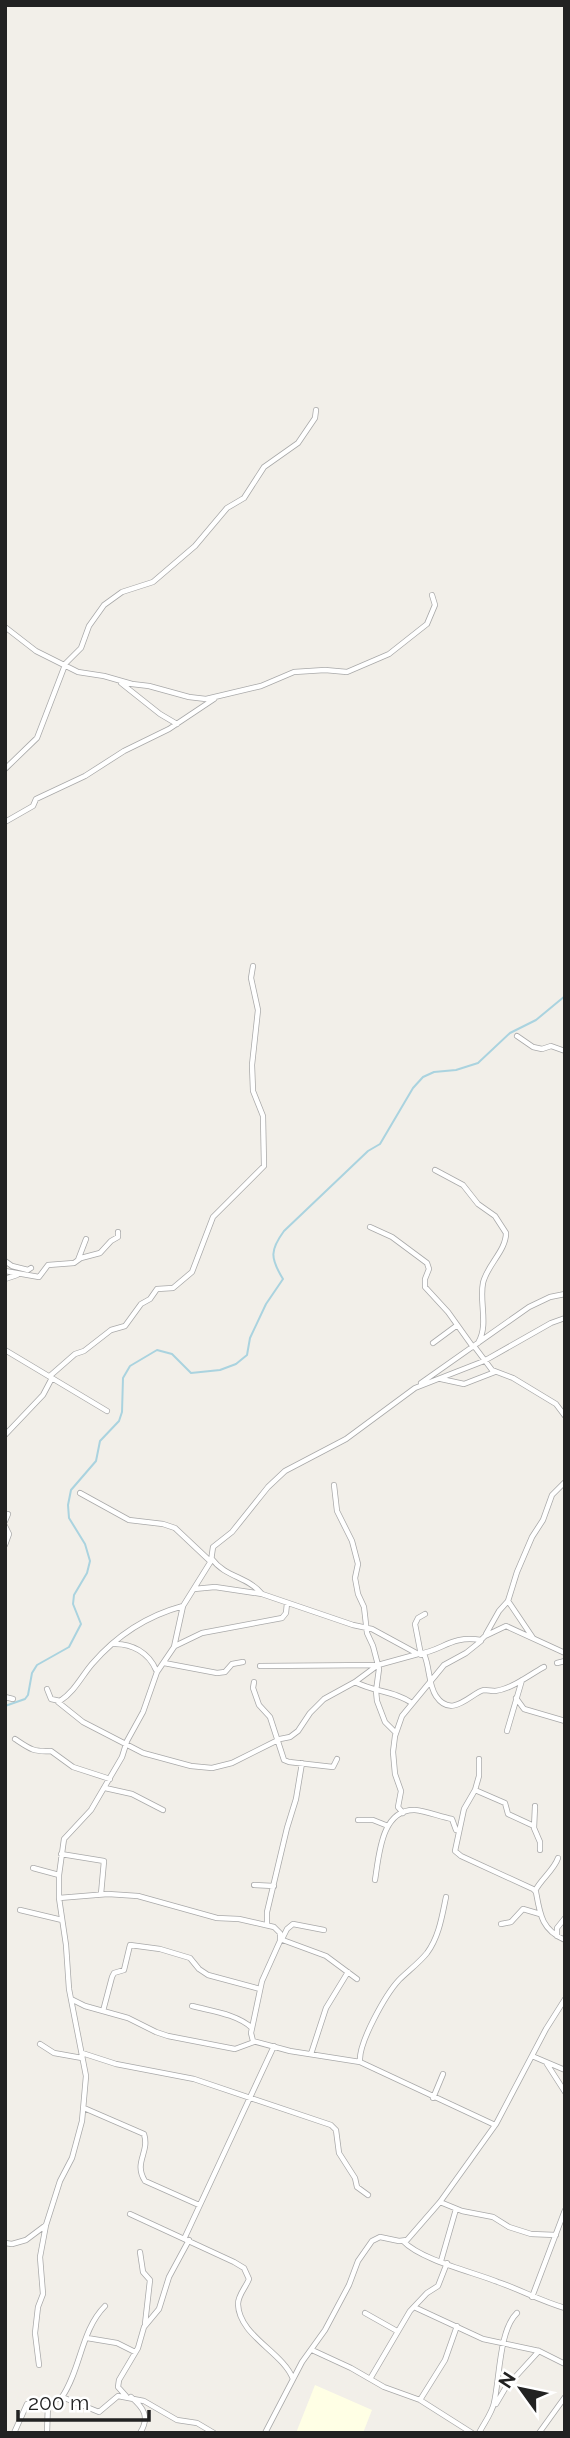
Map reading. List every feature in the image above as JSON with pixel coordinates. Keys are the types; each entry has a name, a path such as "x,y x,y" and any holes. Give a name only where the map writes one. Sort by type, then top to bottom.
{"street":[{"path":"5,769 37,738 64,665 81,648 89,626 104,605 122,592 153,582 195,546 226,508 244,498 264,467 298,443 315,418 316,410"},
{"path":"5,627 36,651 78,672 198,699 261,686 294,673 312,670 347,672 389,654 427,624 434,608 432,595"},
{"path":"117,680 159,714 177,724"},
{"path":"5,822 33,807 37,799 85,776 124,751 177,724 217,696"},
{"path":"5,1435 43,1395 52,1376 75,1354 84,1351 111,1330 125,1326 141,1304 150,1299 157,1289 173,1288 191,1272 213,1216 264,1166 263,1116 253,1091 258,1010 251,978 253,966"},
{"path":"517,1037 533,1047 553,1046 565,1051"},
{"path":"435,1170 463,1185 478,1204 495,1216 506,1233 505,1241 484,1278 481,1296 482,1333 475,1346"},
{"path":"370,1227 392,1237 427,1263 429,1269 425,1287 448,1312 484,1361 496,1372 509,1376 556,1404 565,1416"},
{"path":"5,1270 38,1277 48,1265 65,1265 100,1253 118,1237 118,1232"},
{"path":"78,1261 86,1239"},
{"path":"5,1261 16,1268 31,1268"},
{"path":"5,1279 20,1274"},
{"path":"39,2365 35,2328 43,2294 40,2257 46,2225 60,2181 72,2158 80,2132 86,2076 71,1999 60,1898 61,1854 66,1835 91,1810 122,1757 143,1712 157,1672 174,1647 183,1606 211,1560 214,1547 232,1532 281,1474 346,1439 529,1307 550,1297 565,1294"},
{"path":"415,1388 484,1361 551,1323 565,1318"},
{"path":"433,1343 456,1326"},
{"path":"5,1350 107,1411"},
{"path":"440,1378 461,1385 496,1372"},
{"path":"483,1638 508,1601 517,1572 552,1495 565,1482"},
{"path":"334,1485 337,1511 352,1541 358,1564 355,1578 358,1594 365,1607 367,1633 378,1665 376,1691 385,1722 396,1733"},
{"path":"80,1493 129,1520 175,1528 221,1570 253,1585 262,1594"},
{"path":"5,1545 9,1534 5,1523 8,1514"},
{"path":"194,1589 215,1587 262,1594 383,1633 404,1648 421,1654"},
{"path":"508,1601 534,1639"},
{"path":"174,1647 202,1633 282,1618 286,1613 287,1603"},
{"path":"58,1702 72,1692 103,1652 151,1616 183,1606"},
{"path":"425,1614 418,1618 415,1624 421,1654 428,1663 430,1679 439,1699 452,1705 466,1702 481,1691 499,1690 544,1667"},
{"path":"495,1620 565,1653"},
{"path":"402,1813 398,1807 401,1791 393,1758 396,1733 402,1716 444,1665 506,1626"},
{"path":"260,1666 378,1665 421,1654 453,1641 483,1638"},
{"path":"113,1645 124,1644 145,1654 157,1672"},
{"path":"556,1662 565,1661"},
{"path":"164,1664 218,1673 225,1672 232,1664 243,1662"},
{"path":"47,1689 51,1699 83,1722 146,1755 208,1768 232,1763 293,1735 321,1701 378,1665"},
{"path":"507,1731 522,1679"},
{"path":"254,1682 253,1688 260,1705 270,1717 284,1759 333,1767 337,1759"},
{"path":"355,1682 376,1691 399,1694 412,1703"},
{"path":"5,1697 13,1699"},
{"path":"516,1698 524,1709 565,1721"},
{"path":"15,1739 30,1749 41,1753 52,1751 76,1768 110,1779"},
{"path":"479,1759 480,1776 467,1801 454,1848 457,1854 535,1891"},
{"path":"267,1925 267,1912 297,1794 302,1763"},
{"path":"105,1788 132,1794 163,1810"},
{"path":"475,1790 505,1802 508,1814 534,1826"},
{"path":"535,1807 534,1826 540,1850"},
{"path":"375,1880 384,1835 388,1826 402,1813 418,1810 452,1819 457,1835"},
{"path":"358,1820 373,1820 388,1826"},
{"path":"61,1854 104,1861 102,1894"},
{"path":"558,1858 535,1891 540,1914 547,1929 565,1940"},
{"path":"33,1868 59,1875"},
{"path":"254,1885 274,1886"},
{"path":"60,1898 102,1894 138,1896 217,1918 267,1925 278,1930 281,1939"},
{"path":"360,2062 361,2052 379,2011 397,1982 427,1953 441,1922 446,1897"},
{"path":"500,1924 511,1922 523,1909 540,1914"},
{"path":"20,1910 62,1920"},
{"path":"557,1937 557,1928 565,1918"},
{"path":"254,2042 250,2037 260,1989 287,1929 293,1924 324,1930"},
{"path":"281,1939 322,1954 357,1979"},
{"path":"103,2011 112,1977 114,1973 122,1972 125,1968 130,1945 156,1948 190,1958 208,1975 260,1989"},
{"path":"311,2054 326,2008 348,1972"},
{"path":"403,2241 411,2236 440,2202 495,2125 565,1998"},
{"path":"71,1999 128,2018 156,2032 210,2045 235,2049 254,2042 360,2062 495,2125"},
{"path":"192,2006 245,2022 252,2028"},
{"path":"40,2044 54,2053 82,2056 194,2079 335,2128 339,2153 354,2176 357,2188 368,2195"},
{"path":"145,2325 159,2309 169,2277 199,2205 274,2046"},
{"path":"532,2056 565,2070"},
{"path":"547,2064 565,2092"},
{"path":"433,2098 443,2074"},
{"path":"84,2108 144,2134 146,2143 139,2167 145,2181 199,2205"},
{"path":"440,2202 472,2214 492,2217 509,2227 531,2234 556,2235"},
{"path":"441,2261 456,2209"},
{"path":"532,2297 565,2210"},
{"path":"130,2214 187,2239 247,2271 249,2279 239,2299 239,2310 254,2335 283,2362 293,2379"},
{"path":"5,2243 26,2240 46,2225"},
{"path":"265,2433 293,2379 325,2330 349,2285 358,2260 372,2241 380,2237 403,2241 419,2252 565,2308"},
{"path":"140,2252 143,2271 150,2282 145,2325 135,2352 118,2384 120,2390 144,2410 146,2416 140,2433"},
{"path":"370,2379 414,2307 438,2286 447,2263"},
{"path":"14,2433 25,2406 48,2404 62,2397 72,2380 97,2314 105,2306"},
{"path":"414,2307 483,2339 540,2351 565,2364"},
{"path":"493,2407 500,2375 500,2353 508,2323 517,2312"},
{"path":"365,2313 397,2331"},
{"path":"420,2400 445,2360 457,2326"},
{"path":"87,2338 117,2343 135,2352"},
{"path":"311,2350 420,2400 472,2433"},
{"path":"480,2433 506,2387 540,2351"},
{"path":"62,2397 99,2412 116,2397 129,2397 156,2406 177,2420 200,2424 214,2433"},
{"path":"539,2433 565,2397"},
{"path":"47,2433 48,2404"}],"shaded area":[{"path":"315,2385 372,2410 363,2433 296,2433"}],"waterway":[{"path":"5,1706 25,1699 37,1665 69,1647 81,1624 73,1604 74,1595 87,1573 90,1561 85,1544 69,1518 68,1505 71,1490 96,1461 100,1441 119,1421 122,1412 123,1378 130,1366 157,1350 172,1354 191,1373 220,1370 236,1364 247,1355 250,1338 266,1304 283,1279 273,1254 284,1231 368,1151 380,1144 413,1088 423,1077 434,1072 456,1070 478,1063 510,1033 536,1020 565,996"}]}
